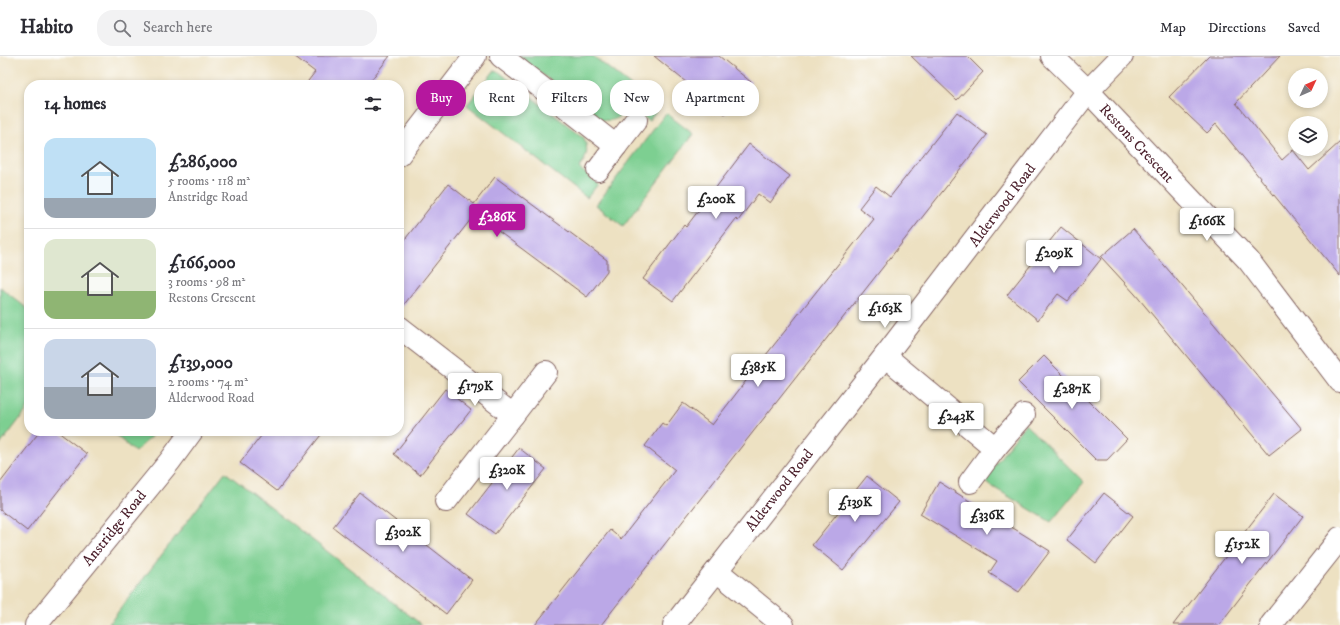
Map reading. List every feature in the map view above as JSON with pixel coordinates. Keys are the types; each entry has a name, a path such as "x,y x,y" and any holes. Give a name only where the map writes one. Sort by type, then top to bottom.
{"street":[{"path":"404,149 476,56"},
{"path":"501,56 616,146"},
{"name":"Restons Crescent","path":"1052,56 1088,91 1249,261 1340,381"},
{"name":"Alderwood Road","path":"674,625 885,356 1088,91 1122,56"},
{"path":"598,170 636,120"},
{"path":"404,331 513,415"},
{"path":"885,356 995,448"},
{"path":"446,501 546,372"},
{"path":"970,482 995,448 1024,415"},
{"name":"Anstridge Road","path":"36,625 170,461 188,436"},
{"path":"1271,625 1340,538"},
{"path":"716,571 783,625"}],"green space":[{"path":"519,56 593,56 623,80 610,80 610,116 620,116 614,120 600,120 595,116 602,116 602,80 549,80"},
{"path":"494,71 499,72 509,80 487,80"},
{"path":"529,95 537,102 537,116 556,116 584,138 587,151 584,161 579,168 598,184 587,198 481,116 529,116"},
{"path":"474,96 474,110 467,105"},
{"path":"666,113 693,134 623,226 596,205"},
{"path":"642,116 653,116 649,121"},
{"path":"0,287 24,306 24,414 0,445"},
{"path":"1025,424 1084,482 1051,522 983,481"},
{"path":"117,436 152,436 135,452"},
{"path":"225,472 422,625 108,625"}],"building":[{"path":"294,56 390,56 371,80 309,80 315,72"},
{"path":"654,56 719,56 749,80 683,80"},
{"path":"911,56 967,56 983,72 957,100"},
{"path":"1209,56 1280,56 1236,103 1282,160 1288,155 1288,156 1298,156 1309,170 1324,156 1328,156 1328,153 1340,142 1340,276 1216,124 1207,133 1169,97"},
{"path":"957,112 987,135 601,625 535,625 610,530 621,539 675,470 645,446 662,423 666,426 683,403 712,425 874,219 859,208 876,186 890,197"},
{"path":"749,144 790,176 770,203 758,194 738,221 736,219 673,301 643,279 684,225 686,227"},
{"path":"495,177 607,260 607,271 587,297 475,214 404,305 404,241 448,184 474,204"},
{"path":"1061,227 1101,259 1068,301 1058,294 1038,320 1007,295"},
{"path":"1133,229 1302,429 1269,455 1135,294 1101,257"},
{"path":"1044,356 1127,439 1107,460 1096,460 1018,382"},
{"path":"445,389 471,410 420,475 394,454"},
{"path":"36,436 64,436 87,454 27,531 0,510 0,483"},
{"path":"261,436 320,436 277,491 240,463"},
{"path":"519,448 546,469 495,534 468,514"},
{"path":"867,476 899,502 843,570 812,545"},
{"path":"939,482 1050,551 1019,592 989,573 997,561 920,514"},
{"path":"360,493 472,580 446,614 333,527"},
{"path":"1104,493 1133,516 1096,563 1067,540"},
{"path":"1274,494 1303,516 1219,625 1173,625"}]}
